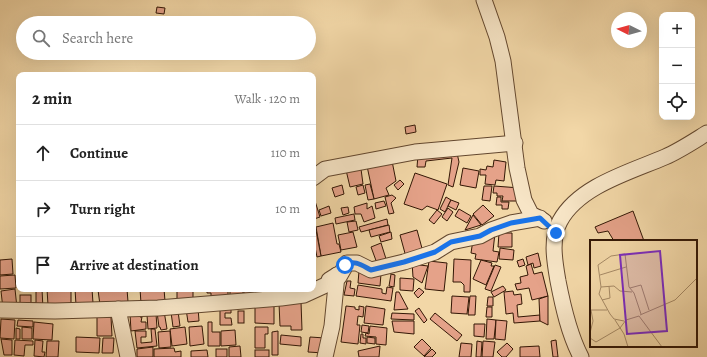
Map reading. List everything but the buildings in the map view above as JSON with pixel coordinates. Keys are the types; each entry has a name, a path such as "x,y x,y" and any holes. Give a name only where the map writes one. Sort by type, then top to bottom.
{"street":[{"path":"484,0 504,61 517,168 524,200 531,214 540,218 556,233"},
{"path":"581,357 570,333 554,260 556,233 560,222 573,205 584,196 620,174 666,157 707,132"},
{"path":"316,176 325,169 415,152 515,143"},
{"path":"316,290 328,284 329,280 336,275 339,276 348,263 357,263 371,270 404,262 435,252 451,242 480,236 491,230 511,223 540,218"},
{"path":"325,357 332,326 336,275"},
{"path":"0,310 55,311 118,309 281,298 299,292 304,295 311,292"},
{"path":"118,309 128,357"}],"route":[{"path":"345,265 351,262 357,263 371,270 404,262 417,256 435,252 451,242 480,236 491,230 511,223 540,218 556,233"}]}
